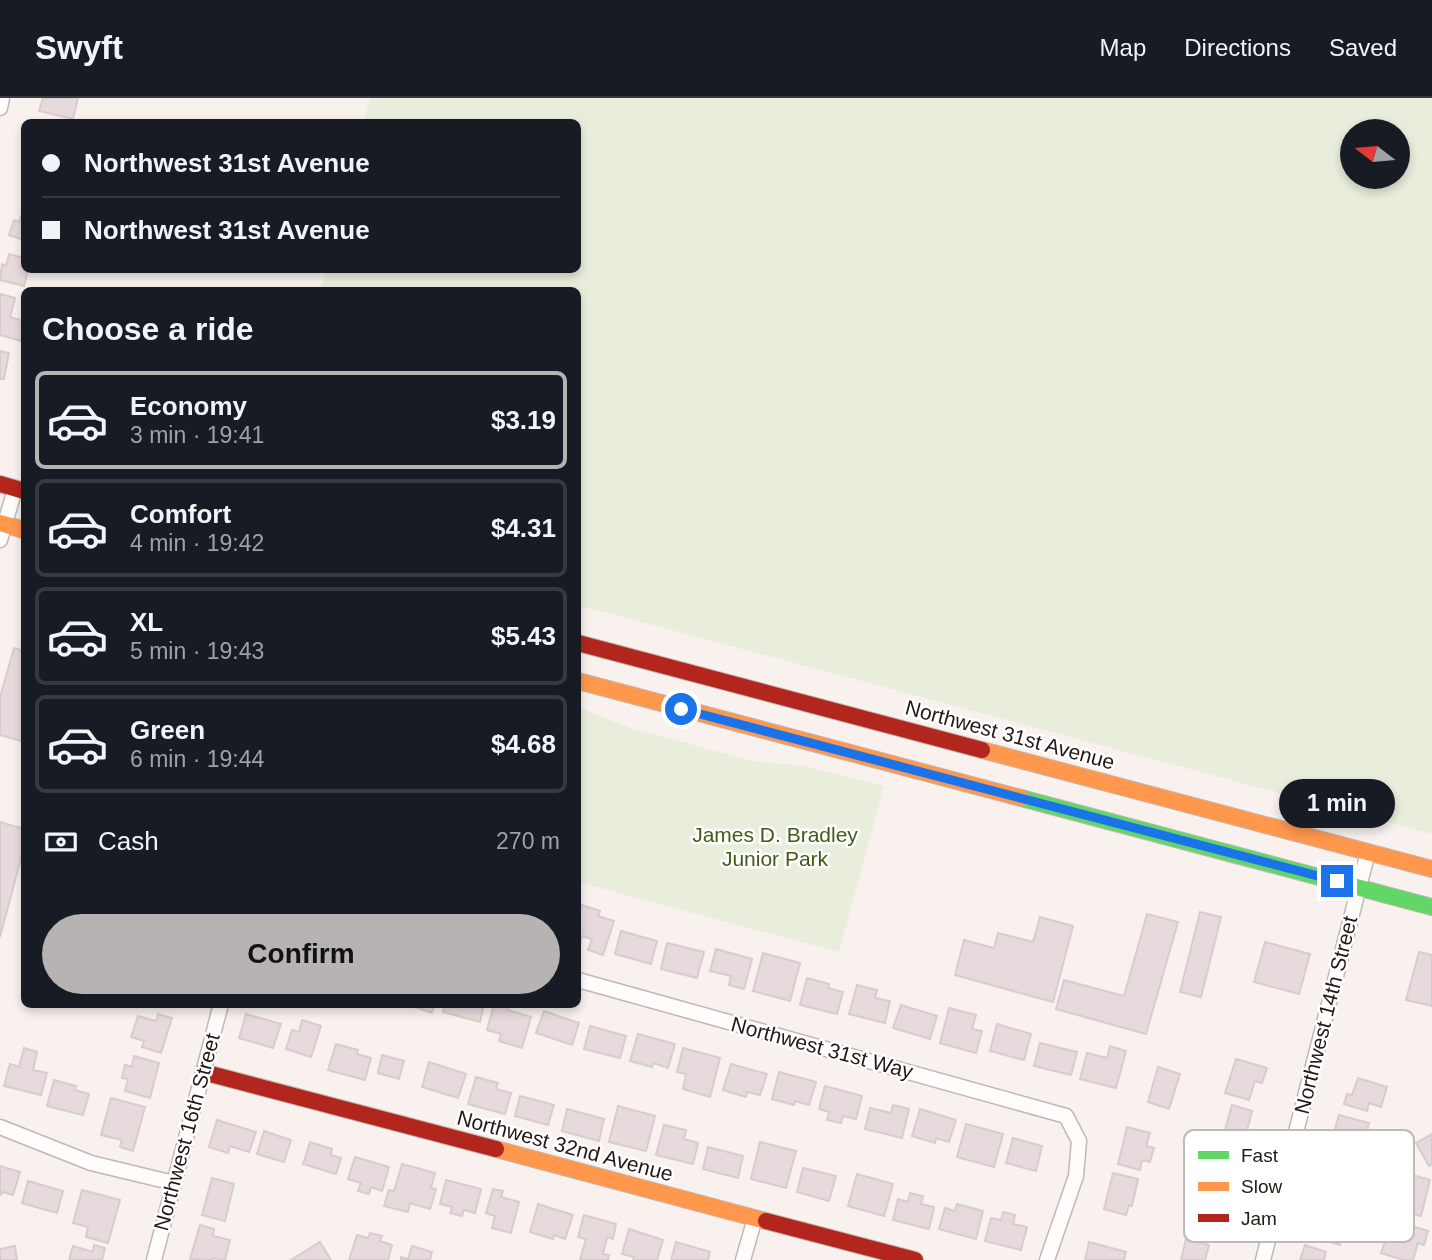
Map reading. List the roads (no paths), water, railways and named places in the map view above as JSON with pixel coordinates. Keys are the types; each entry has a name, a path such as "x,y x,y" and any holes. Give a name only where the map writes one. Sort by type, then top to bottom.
{"main road":[{"path":"1,529 21,530"},
{"name":"Northwest 31st Avenue","path":"581,644 1432,869"},
{"path":"581,682 1432,906"},
{"name":"Northwest 32nd Avenue","path":"203,1072 915,1260"}],"street":[{"path":"0,108 2,98"},
{"path":"1,529 13,488"},
{"name":"Northwest 14th Street","path":"1296,1130 1368,852"},
{"name":"Northwest 31st Way","path":"581,982 1066,1116 1079,1141 1076,1176 1047,1260"},
{"name":"Northwest 16th Street","path":"153,1260 220,1008"},
{"path":"0,1127 91,1163 174,1183"},
{"path":"743,1260 755,1218"},
{"name":"Northwest 14th Street","path":"1263,1260 1268,1242"}],"park label":[{"name":"James D. Bradley Junior Park","path":"775,847"}]}
